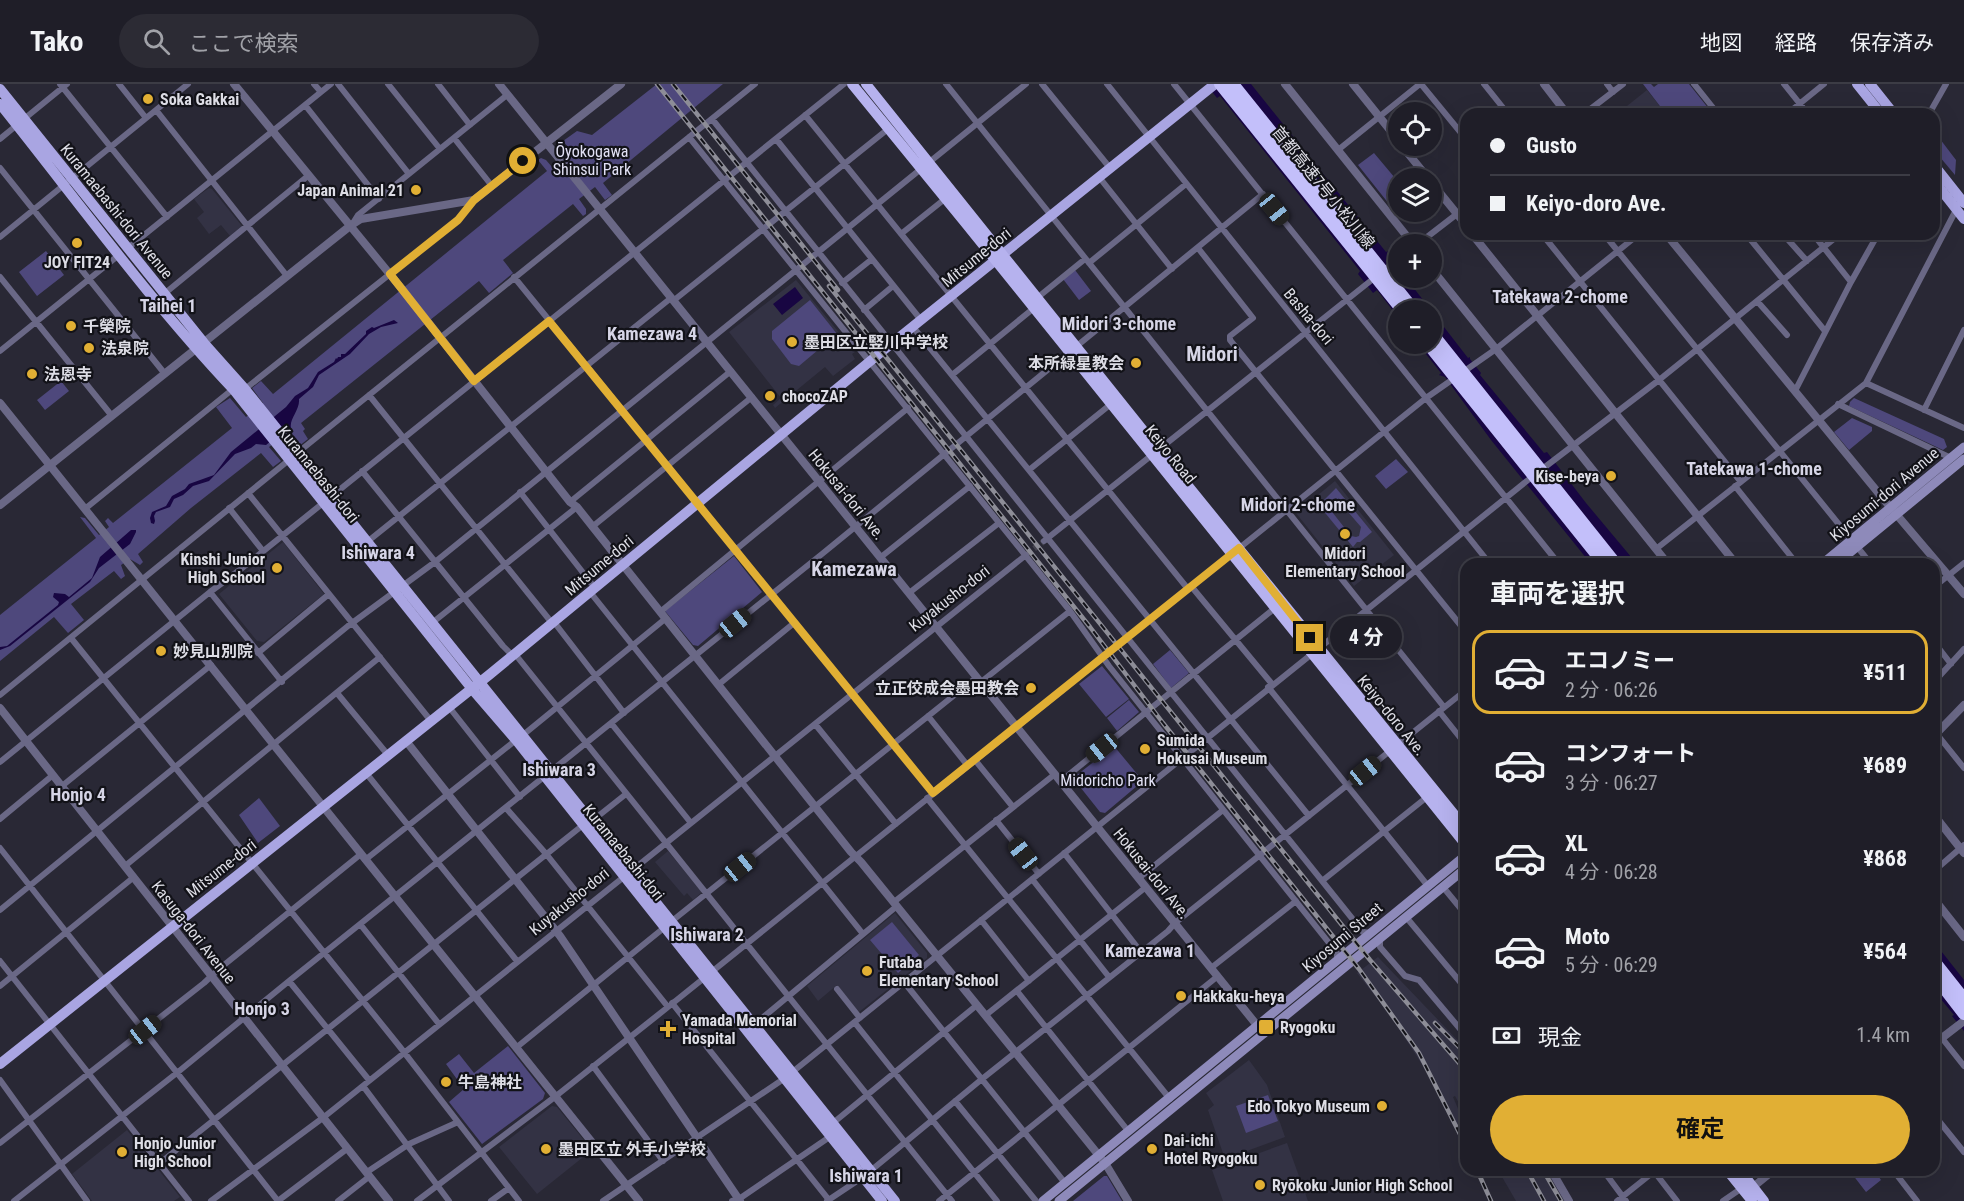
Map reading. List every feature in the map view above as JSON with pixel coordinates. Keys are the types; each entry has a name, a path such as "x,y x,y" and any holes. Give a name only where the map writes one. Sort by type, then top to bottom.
{"highway":[{"path":"852,84 888,129 926,166 946,198 999,257"},
{"path":"866,84 926,166 1036,303"},
{"name":"首都高速7号小松川線","path":"1220,84 1394,300"},
{"name":"首都高速7号小松川線","path":"1233,84 1406,300"},
{"name":"Keiyo Road","path":"1036,303 1111,404 1155,452 1235,551 1275,608 1314,650 1393,748 1427,797 1460,838"},
{"path":"1442,346 1611,558"},
{"path":"1073,350 1155,452"},
{"path":"1436,354 1599,558"},
{"path":"1235,551 1314,650"},
{"name":"Keiyo-doro Ave.","path":"1393,748 1460,822"},
{"path":"1940,969 1964,999"},
{"path":"1940,985 1962,1020"},
{"path":"1735,1176 1764,1201"},
{"path":"1742,1176 1752,1201"}],"main road":[{"name":"Mitsume-dori","path":"0,1064 476,686 870,361 1215,84"},
{"path":"1857,84 1876,108"},
{"path":"1870,84 1889,108"},
{"name":"Kuramaebashi-dori Avenue","path":"0,89 21,122 124,252 233,389 254,409"},
{"name":"Kuramaebashi-dori Avenue","path":"0,104 21,122"},
{"path":"1940,173 1962,204 1964,219"},
{"path":"1940,186 1962,204"},
{"name":"Kuramaebashi-dori Avenue","path":"124,252 164,294 200,346 245,389 254,409"},
{"name":"Kuramaebashi-dori","path":"254,409 476,686 520,737 789,1075 833,1123 882,1201"},
{"name":"Kiyosumi-dori Avenue","path":"1831,558 1959,462 1964,447"},
{"name":"Kuramaebashi-dori","path":"327,500 367,542 399,588 432,623 476,686"},
{"name":"Kiyosumi-dori Avenue","path":"1841,558 1854,543"},
{"name":"Kiyosumi Street","path":"1102,1160 1261,1030 1337,960 1460,860"},
{"name":"Kiyosumi Street","path":"1102,1160 1129,1132 1170,1099 1380,939 1460,873"},
{"name":"Kuramaebashi-dori","path":"708,974 755,1024 831,1136 895,1201"},
{"path":"1043,1201 1065,1183 1102,1160"},
{"path":"1059,1201 1102,1160"}],"street":[{"path":"119,84 146,118"},
{"path":"0,237 188,84"},
{"path":"234,84 390,274 774,756 1102,1160 1128,1201"},
{"path":"314,84 321,92"},
{"path":"0,351 331,84"},
{"path":"338,84 409,174"},
{"path":"388,84 440,149"},
{"path":"438,84 470,125"},
{"name":"Hokusai-dori Ave.","path":"498,84 1261,1030"},
{"path":"245,389 458,220 474,200 621,84"},
{"path":"0,695 598,207 755,84"},
{"path":"0,762 844,84"},
{"path":"946,84 1287,510 1442,709 1460,736"},
{"path":"0,910 352,623 435,561 1026,84"},
{"path":"1042,84 1110,168"},
{"name":"Basha-dori","path":"1107,84 1486,558"},
{"path":"1174,84 1554,558"},
{"path":"1285,84 1405,234"},
{"path":"1353,84 1388,128"},
{"path":"1338,150 1421,84 1460,132"},
{"path":"1484,84 1503,108"},
{"path":"1544,84 1562,108"},
{"path":"1607,84 1613,92"},
{"path":"1592,108 1623,84"},
{"path":"1694,84 1713,108"},
{"path":"1784,84 1803,108"},
{"path":"1795,108 1824,84"},
{"path":"0,139 63,85 166,217"},
{"path":"1932,108 1944,85"},
{"path":"350,226 358,215 507,95"},
{"path":"305,105 379,199"},
{"path":"156,110 287,276"},
{"path":"805,115 1107,490 1235,639 1428,886"},
{"path":"712,119 1045,539 1363,932 1370,933"},
{"path":"367,542 586,366 888,129"},
{"path":"689,137 1026,555 1146,712 1337,953 1337,960"},
{"path":"454,138 492,186"},
{"path":"776,139 893,286 952,375 1309,816"},
{"path":"1410,156 1420,168"},
{"path":"0,168 165,374"},
{"path":"164,294 309,175"},
{"path":"1099,177 1172,269"},
{"path":"952,375 1087,261 1186,184"},
{"path":"14,1201 586,744 1026,389 1263,194"},
{"path":"1442,196 1460,218"},
{"path":"901,234 946,198"},
{"path":"0,505 350,226 362,219 474,200"},
{"path":"1656,549 1866,383 1962,204"},
{"path":"1431,234 1460,211"},
{"path":"1477,240 1731,558"},
{"path":"1547,240 1659,380 1793,558"},
{"path":"1609,240 1866,558"},
{"path":"417,1201 556,1096 1426,398 1496,349 1632,240"},
{"path":"1671,240 1933,558"},
{"path":"1751,240 1825,331"},
{"path":"1788,240 1807,261"},
{"path":"1818,240 1851,282"},
{"path":"603,1201 789,1075 1505,496 1616,415 1833,240"},
{"path":"1795,391 1875,240"},
{"path":"1198,248 1253,318 1230,336 1230,340 1460,625"},
{"path":"842,283 872,259"},
{"path":"1045,539 1388,267"},
{"path":"0,277 112,416"},
{"path":"514,277 893,744 965,845 1170,1099"},
{"path":"1442,282 1663,558"},
{"path":"864,310 893,286"},
{"path":"1757,301 1787,335"},
{"path":"1924,410 1964,330"},
{"path":"432,623 549,530 573,505 646,441 731,371"},
{"path":"1866,383 1964,428"},
{"path":"86,508 233,389"},
{"path":"369,395 624,713"},
{"path":"592,527 752,397"},
{"path":"0,402 639,1201"},
{"path":"1029,470 1111,404"},
{"path":"1838,404 1959,462"},
{"path":"0,1143 145,1030 291,910 408,825 520,737 633,645 662,615 735,550 908,408"},
{"path":"362,471 464,598 557,707 952,1201"},
{"path":"881,557 970,486"},
{"path":"520,492 633,645 863,934"},
{"path":"248,493 431,721"},
{"path":"229,508 263,551"},
{"path":"909,593 999,523"},
{"name":"Kuyakusho-dori","path":"211,1201 324,1117 1026,555"},
{"path":"1940,582 1964,563"},
{"path":"1940,567 1964,594"},
{"path":"210,592 282,682"},
{"path":"258,653 329,594"},
{"path":"1061,782 1275,608"},
{"path":"517,1047 928,716 1070,611"},
{"path":"718,685 794,623"},
{"path":"71,638 364,1001 519,1201"},
{"path":"1940,675 1964,649"},
{"path":"1940,650 1950,664"},
{"path":"125,866 380,657"},
{"path":"62,786 211,665"},
{"path":"337,693 388,755"},
{"path":"506,808 547,855 627,958 670,1005 750,1102 828,1201 867,1174 1460,695"},
{"path":"1940,730 1964,705"},
{"path":"449,707 520,797"},
{"name":"Kasuga-dori Avenue","path":"0,708 389,1201"},
{"path":"928,716 968,766"},
{"path":"611,723 691,823"},
{"path":"815,724 896,824"},
{"path":"406,741 556,930 698,1137 737,1200 831,1136"},
{"path":"1940,741 1964,768"},
{"path":"975,760 1013,807"},
{"path":"366,773 517,961"},
{"path":"755,1024 965,845 1055,774"},
{"path":"0,819 53,775"},
{"path":"160,1163 626,794"},
{"path":"1322,881 1427,797"},
{"path":"1139,878 1223,810"},
{"path":"996,820 1039,874"},
{"path":"1940,822 1963,849 1940,866"},
{"path":"0,848 278,1201 348,1148"},
{"path":"1064,853 1141,952"},
{"path":"0,986 134,877"},
{"path":"1032,879 1109,977"},
{"path":"986,1016 1146,887"},
{"path":"1443,887 1460,908"},
{"path":"1211,968 1296,901"},
{"path":"1940,905 1963,934"},
{"path":"1406,917 1460,982"},
{"path":"981,920 1029,981"},
{"path":"360,924 439,1024"},
{"path":"1380,939 1380,947 1405,976 1419,980 1460,1025"},
{"path":"0,961 189,1201"},
{"path":"939,1201 1218,976"},
{"path":"289,981 369,1080"},
{"path":"904,982 1065,1183"},
{"path":"837,989 894,1073 997,1201"},
{"path":"1017,991 1129,1132"},
{"path":"833,1123 977,1005"},
{"path":"1962,1020 1941,1038 1964,1066"},
{"path":"593,1066 663,1161"},
{"path":"0,1080 87,1201"},
{"path":"363,1086 449,1201"},
{"path":"955,1101 1035,1201"},
{"path":"338,1201 368,1174 407,1145 458,1122"},
{"path":"1940,1122 1964,1152"},
{"path":"1554,1176 1569,1201"},
{"path":"1608,1176 1625,1199"},
{"path":"1617,1201 1625,1199 1649,1176"},
{"path":"1658,1176 1677,1201"},
{"path":"1723,1201 1764,1176"},
{"path":"1898,1176 1917,1201"},
{"path":"490,1201 509,1188"}],"shaded area":[{"path":"1206,84 1251,84 1386,252 1388,251 1388,288 1414,288 1423,300 1388,300 1388,304 1377,290 1373,293 1358,274 1360,271 1220,96 1217,98"},
{"path":"1647,90 1661,108 1624,108"},
{"path":"209,188 242,226 230,236 221,225 209,234 197,218 204,212 194,199"},
{"name":"墨田区立竪川中学校","path":"796,280 855,352 852,354 855,359 833,376 825,367 775,408 773,405 781,398 729,332"},
{"path":"795,287 803,298 782,315 773,304"},
{"path":"394,320 398,323 381,327 369,334 350,354 319,375 313,387 299,399 291,428 287,428 266,445 256,444 235,454 209,481 193,486 174,499 170,507 156,512 154,524 151,523 152,512 166,506 172,496 189,484 214,475 231,452 286,407 295,396 308,388 318,372 334,362 336,358 341,357 341,354 345,354 366,334 366,331"},
{"path":"1442,324 1468,358 1470,357 1481,373 1480,375 1544,453 1547,452 1632,558 1586,558 1491,440 1445,377 1439,375 1441,373 1426,354 1442,354"},
{"name":"Midori Elementary School","path":"1335,481 1394,555 1354,586 1296,513"},
{"path":"131,530 136,530 136,532 130,544 99,568 90,582 10,646 0,650 0,647 7,646 58,605 59,602 53,597 54,593 65,594 69,597 92,578 100,557"},
{"name":"Kinshi Junior High School","path":"283,542 324,594 264,642 257,641 219,594"},
{"path":"668,851 702,892 693,900 687,893 684,896 655,862"},
{"name":"Futaba Elementary School","path":"895,913 927,953 927,958 859,1012 837,985 818,1001 807,986"},
{"path":"1940,950 1964,980 1964,1031 1952,1016 1954,1015 1940,998"},
{"path":"1378,957 1460,1043 1460,1105 1455,1096 1453,1097 1460,1113 1460,1140 1427,1072 1390,1015 1357,973"},
{"path":"1249,1060 1267,1085 1285,1137 1225,1159 1208,1110 1214,1105 1206,1093"},
{"name":"墨田区立 外手小学校","path":"552,1106 557,1107 592,1150 537,1194 499,1147"},
{"name":"Honjo Junior High School","path":"127,1130 180,1197 174,1201 92,1201 72,1174"},
{"name":"Ryōkoku Junior High School","path":"1287,1143 1308,1201 1223,1201 1212,1170"},
{"path":"1501,1176 1551,1176 1566,1201 1516,1201"}],"green space":[{"name":"Ōyokogawa Shinsui Park","path":"657,84 723,84 603,183 612,195 605,200 595,187 579,199 586,209 586,214 583,216 573,204 503,260 513,273 489,293 479,281 301,423 308,439 299,446 288,433 269,447 281,461 273,467 261,453 191,508 138,554 143,562 140,565 130,559 121,565 125,576 121,579 114,571 71,604 84,620 68,633 54,617 0,661 0,615 96,538 80,517 85,518 99,535 109,527 105,521 108,518 113,523 232,428 216,407 230,398 246,417 263,403 252,388 261,381 273,394 547,171 538,160 541,158 546,160 552,167 568,155 565,150 568,147 563,141 577,131 592,135"},
{"path":"1643,84 1651,84 1654,87 1658,84 1689,84 1708,108 1661,108"},
{"path":"1940,139 1956,160 1955,175 1940,157"},
{"path":"1374,153 1388,170 1388,203 1358,165"},
{"path":"46,251 64,275 37,296 19,272"},
{"path":"1075,270 1091,291 1079,300 1063,279"},
{"path":"810,300 837,334 799,366 791,364 772,339 772,331"},
{"path":"61,381 69,391 45,410 37,400"},
{"path":"1854,398 1944,439 1947,447 1943,450 1849,406"},
{"path":"1852,418 1872,427 1872,431 1849,450 1834,432"},
{"path":"1396,459 1408,472 1386,489 1375,476"},
{"path":"1336,488 1372,532 1353,547 1317,503 1323,501","holes":["1336,498 1361,527 1359,536 1351,536 1329,508 1329,502"]},
{"path":"734,556 762,592 698,646 693,645 665,611"},
{"path":"1170,650 1189,673 1171,688 1153,664"},
{"path":"1102,666 1129,699 1106,717 1079,684"},
{"path":"1129,700 1139,712 1117,731 1107,718"},
{"name":"Midoricho Park","path":"1114,746 1143,781 1105,813 1100,812 1073,778"},
{"path":"259,798 280,826 258,843 239,815"},
{"path":"892,922 919,955 898,973 870,940"},
{"path":"508,1046 545,1093 543,1099 482,1144 449,1102 464,1089 446,1064 459,1054 474,1073"},
{"path":"1268,1095 1278,1121 1246,1133 1236,1106"},
{"path":"1107,1176 1122,1201 1073,1201"},
{"path":"1854,1176 1878,1176 1881,1180 1866,1192"}],"tunnel":[{"path":"1027,554 1044,541"}],"railway":[{"path":"657,84 1359,969 1419,1053 1460,1134"},
{"path":"673,84 838,290"},
{"path":"829,286 1370,960 1460,1064"},
{"path":"1435,1023 1460,1048"},
{"path":"1480,1176 1491,1201"},
{"path":"1530,1176 1544,1201"},
{"path":"1546,1176 1561,1201"}],"place":[{"name":"Soka Gakkai","path":"148,99"},
{"name":"Japan Animal 21","path":"416,190"},
{"name":"JOY FIT24","path":"77,243"},
{"name":"千榮院","path":"71,326"},
{"name":"墨田区立竪川中学校","path":"792,342"},
{"name":"法泉院","path":"89,348"},
{"name":"本所緑星教会","path":"1136,363"},
{"name":"法恩寺","path":"32,374"},
{"name":"chocoZAP","path":"770,396"},
{"name":"Kise-beya","path":"1611,476"},
{"name":"Midori Elementary School","path":"1345,534"},
{"name":"Kinshi Junior High School","path":"277,568"},
{"name":"妙見山別院","path":"161,651"},
{"name":"立正佼成会墨田教会","path":"1031,688"},
{"name":"Sumida Hokusai Museum","path":"1145,749"},
{"name":"Futaba Elementary School","path":"867,971"},
{"name":"Hakkaku-heya","path":"1181,996"},
{"name":"Ryogoku","path":"1266,1027"},
{"name":"Yamada Memorial Hospital","path":"668,1029"},
{"name":"牛島神社","path":"446,1082"},
{"name":"Edo Tokyo Museum","path":"1382,1106"},
{"name":"墨田区立 外手小学校","path":"546,1149"},
{"name":"Dai-ichi Hotel Ryogoku","path":"1152,1149"},
{"name":"Honjo Junior High School","path":"122,1152"},
{"name":"Ryōkoku Junior High School","path":"1260,1185"}],"district":[{"name":"Tatekawa 2-chome","path":"1560,297"},
{"name":"Taihei 1","path":"168,306"},
{"name":"Midori 3-chome","path":"1119,324"},
{"name":"Kamezawa 4","path":"652,334"},
{"name":"Midori","path":"1212,354"},
{"name":"Tatekawa 1-chome","path":"1754,469"},
{"name":"Midori 2-chome","path":"1298,505"},
{"name":"Ishiwara 4","path":"378,553"},
{"name":"Kamezawa","path":"854,569"},
{"name":"Ishiwara 3","path":"559,770"},
{"name":"Honjo 4","path":"78,795"},
{"name":"Ishiwara 2","path":"707,935"},
{"name":"Kamezawa 1","path":"1150,951"},
{"name":"Honjo 3","path":"262,1009"},
{"name":"Ishiwara 1","path":"866,1176"}],"route":[{"path":"523,161 474,200 458,220 390,274 474,381 549,321 933,793 1239,548 1310,638"}]}
